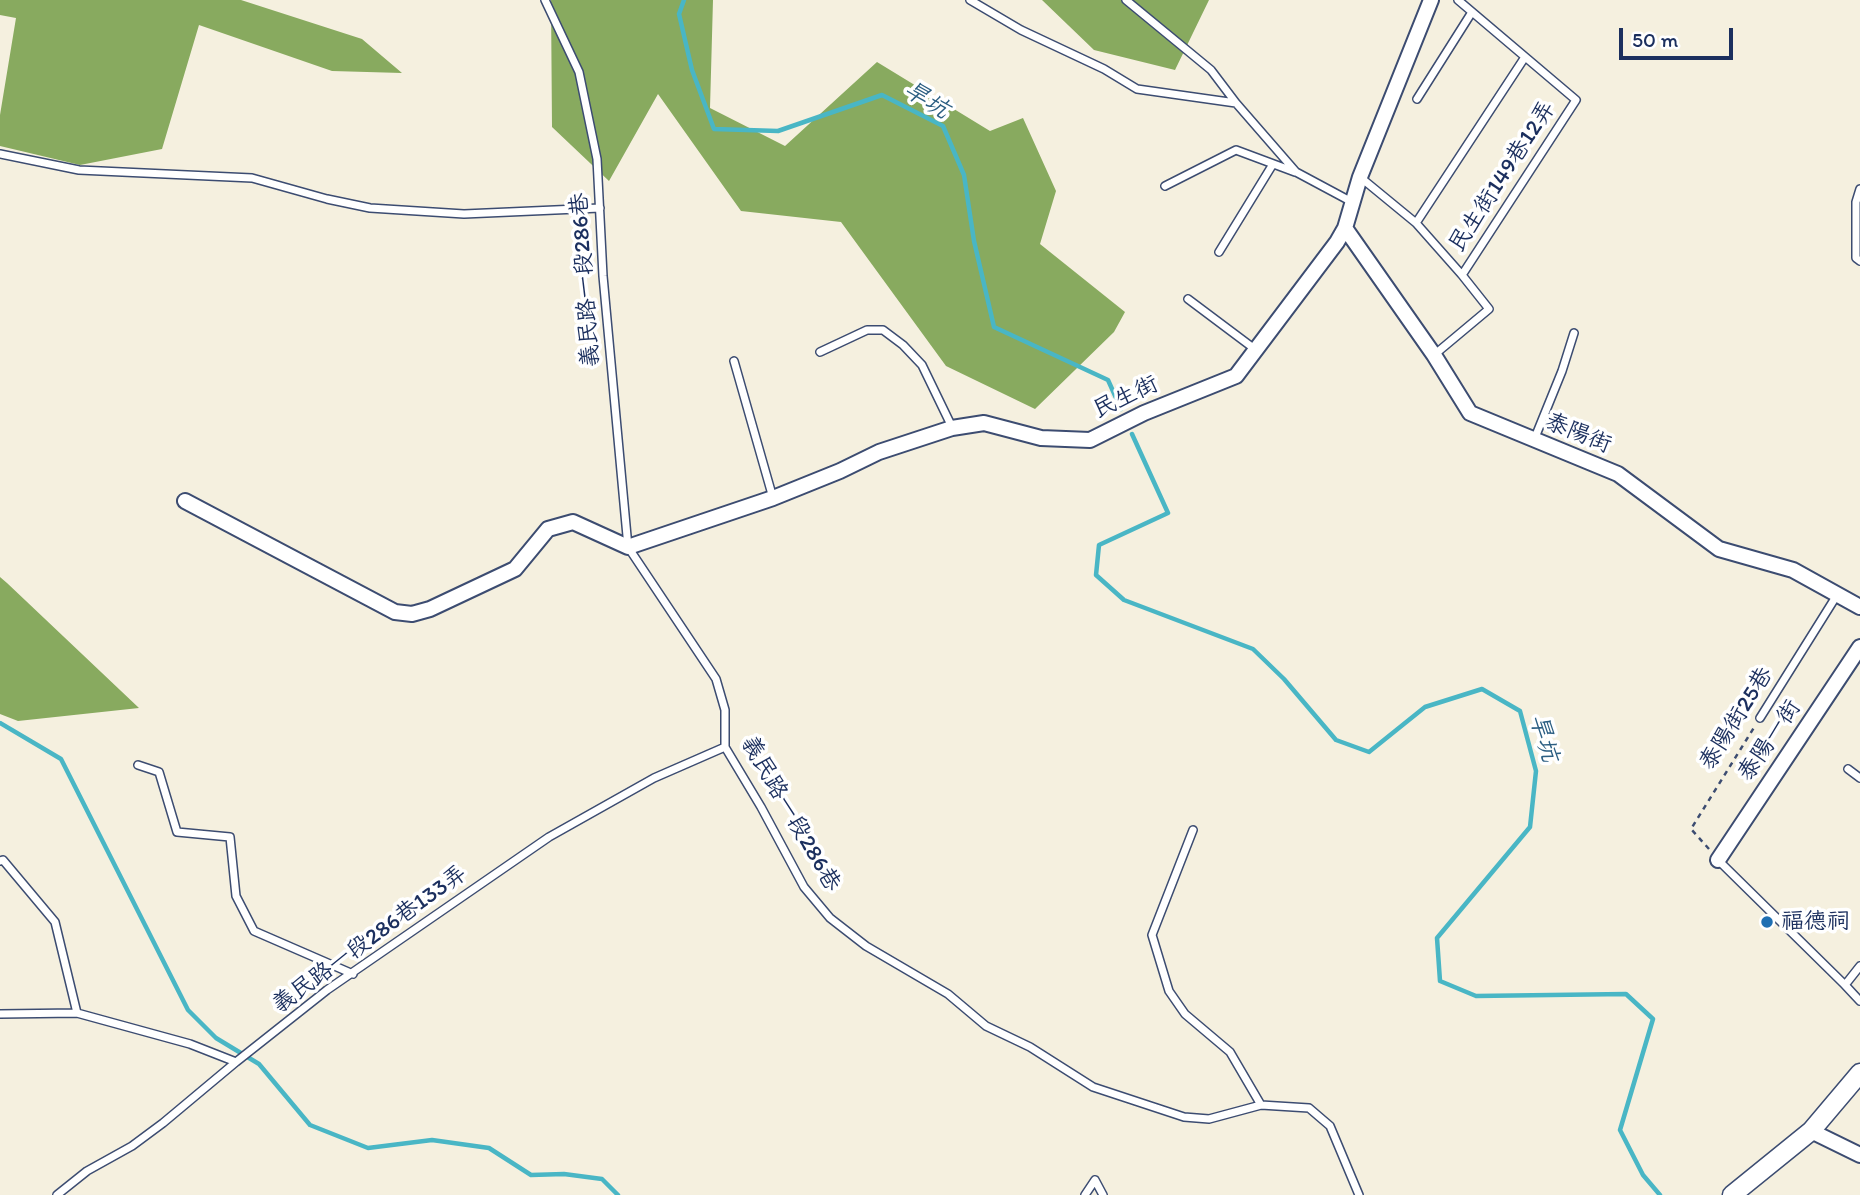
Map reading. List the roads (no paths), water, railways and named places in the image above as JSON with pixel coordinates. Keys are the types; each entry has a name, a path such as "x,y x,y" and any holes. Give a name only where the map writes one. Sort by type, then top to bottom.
{"street":[{"name":"民生街","path":"628,547 772,498 879,452 952,428 984,423 1041,438 1090,440 1144,413 1236,376 1345,228 1360,177 1431,0"},
{"name":"泰陽街","path":"1345,228 1434,355 1470,412 1533,441 1618,474 1719,549 1793,570 1860,607"},
{"path":"185,501 394,612 412,614 515,569 548,529 573,522 628,547"},
{"name":"泰陽一街","path":"1718,860 1860,647"},
{"path":"1732,1195 1811,1131 1860,1073"},
{"path":"1811,1131 1860,1154"}],"lane":[{"name":"義民路一段286巷","path":"545,0 579,72 597,159 603,276 628,547 716,679 725,710 725,747 804,887 830,918 866,946 948,994 986,1026 1030,1047 1093,1087 1184,1117 1209,1119 1261,1105 1309,1108 1330,1126 1359,1195"},
{"path":"970,0 1021,30 1104,69 1137,89 1236,103"},
{"path":"1126,0 1211,70 1296,172"},
{"path":"1416,223 1525,57 1458,0"},
{"path":"1417,99 1472,12"},
{"name":"民生街149巷12弄","path":"1462,275 1576,100 1525,57"},
{"path":"1165,186 1236,150 1296,172 1352,202"},
{"path":"0,154 79,170 251,178 327,200 370,208 464,214 600,208"},
{"path":"1219,252 1273,164"},
{"path":"1360,177 1416,223 1489,309 1434,355"},
{"path":"1858,259 1856,202 1860,189"},
{"path":"1188,299 1256,350"},
{"path":"820,352 867,330 883,330 903,345 922,365 952,428"},
{"path":"1533,441 1562,371 1574,333"},
{"path":"734,361 772,498"},
{"name":"泰陽街25巷","path":"1760,718 1837,594"},
{"name":"義民路一段286巷133弄","path":"57,1195 87,1171 132,1146 163,1124 327,990 549,837 654,778 725,747"},
{"path":"138,765 159,772 177,832 230,837 236,896 254,931 353,974"},
{"path":"1848,769 1860,778"},
{"path":"1193,830 1152,935 1169,991 1185,1013 1230,1052 1261,1105"},
{"path":"0,861 3,860 55,922 77,1013"},
{"path":"1718,860 1860,1001"},
{"path":"1844,985 1860,965"},
{"path":"0,1014 77,1013 190,1044 237,1061"},
{"path":"1085,1195 1096,1180 1103,1195"}],"waterway":[{"name":"旱坑","path":"684,0 679,14 692,70 714,129 778,131 882,95 943,126 964,175 974,241 994,327 1108,380 1121,409"},
{"name":"旱坑","path":"1132,434 1168,513 1099,545 1096,575 1124,600 1253,649 1284,679 1336,740 1369,752 1425,707 1482,689 1520,711 1536,771 1530,827 1437,938 1440,981 1476,996 1626,994 1653,1019 1620,1130 1643,1175 1660,1195"},
{"path":"0,723 61,759 188,1010 216,1038 259,1064 310,1125 368,1148 432,1140 489,1148 531,1175 564,1174 602,1179 618,1195"}],"place":[{"name":"福德祠","path":"1767,922"}]}
